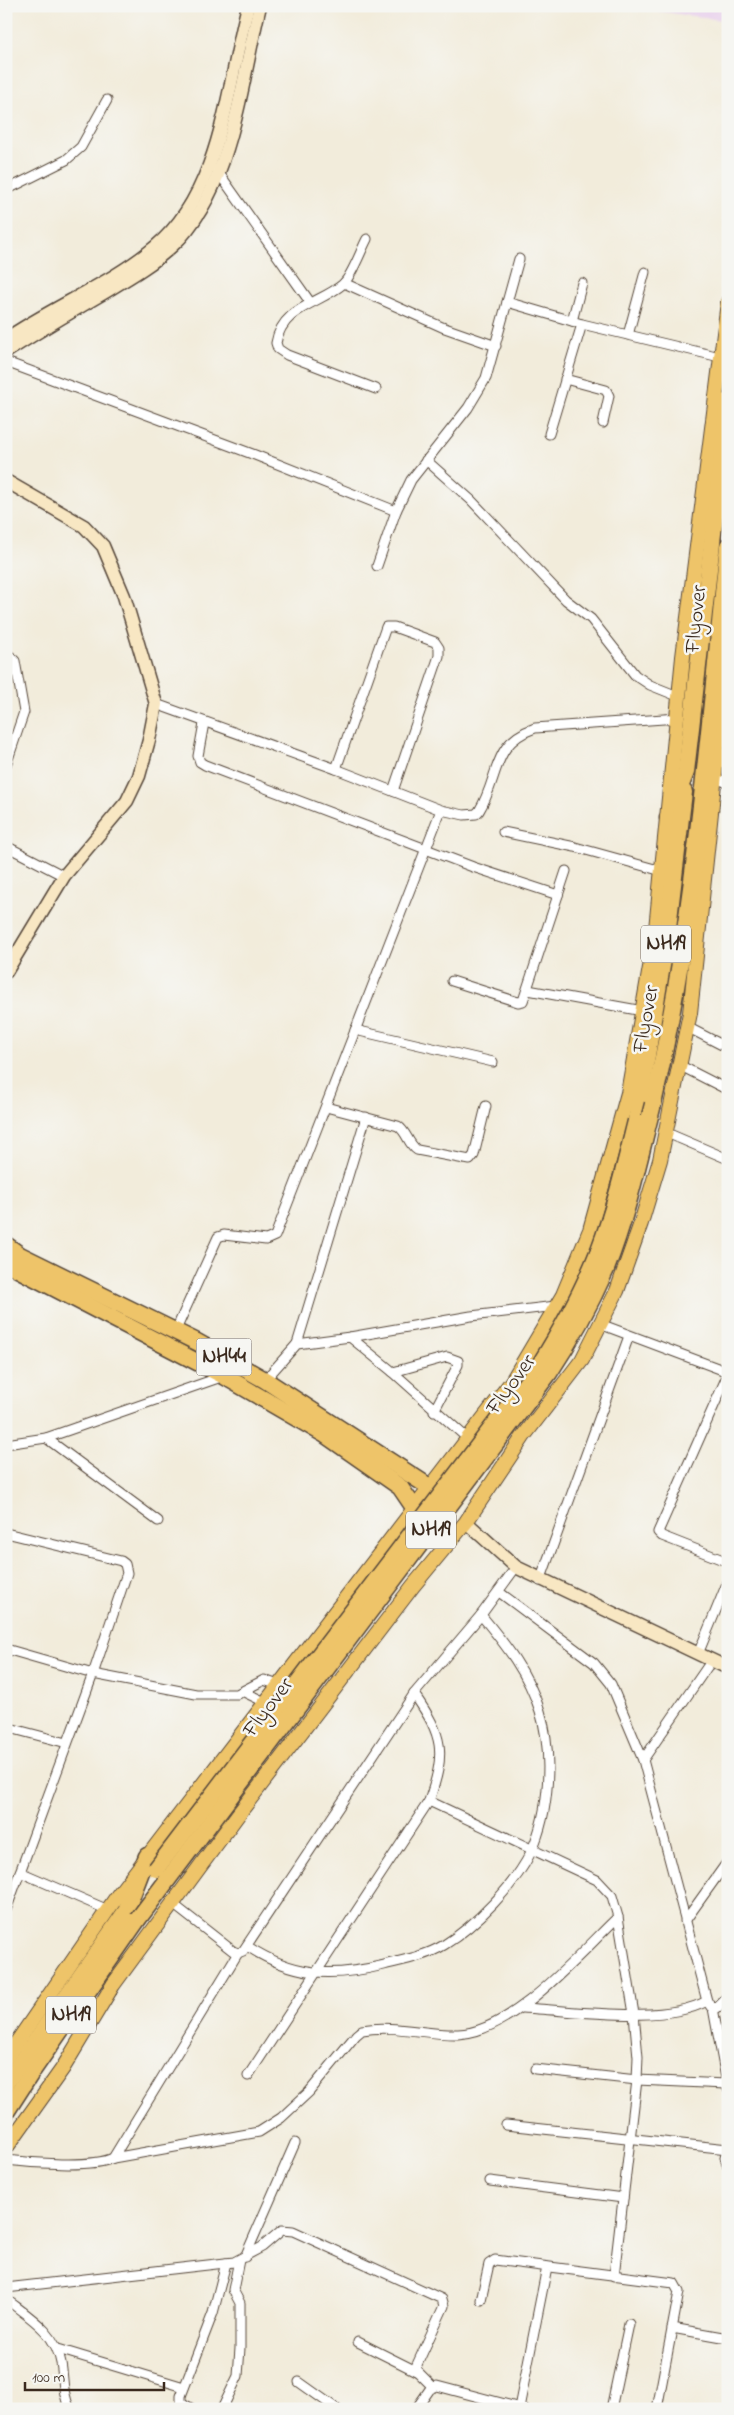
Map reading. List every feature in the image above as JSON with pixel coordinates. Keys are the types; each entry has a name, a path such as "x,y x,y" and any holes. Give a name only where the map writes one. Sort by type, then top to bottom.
{"highway":[{"name":"NH19","path":"686,772 728,401"},
{"name":"Flyover","path":"6,2112 132,1915 544,1381 563,1351 597,1286 617,1239 628,1206 654,1104 673,1003 692,884 728,546"},
{"path":"668,818 686,772"},
{"name":"Flyover","path":"132,1915 152,1862 539,1366 572,1310 599,1249 621,1183 636,1121 667,936 686,772"},
{"name":"NH44","path":"6,1245 20,1255 175,1332 265,1380 431,1488"},
{"name":"NH44","path":"6,1263 224,1376 359,1458 400,1487 415,1509"},
{"name":"NH19","path":"6,2083 132,1915"}],"main road":[{"path":"6,2058 108,1910 152,1862 265,1702 512,1382 556,1306 590,1230 628,1093 655,939 680,697 728,302"},
{"path":"6,2148 63,2068 114,1985 237,1816 466,1522 524,1437 582,1360 617,1291 660,1160 681,1066 722,781 728,650"},
{"path":"456,1455 491,1485"},
{"path":"395,1536 432,1564"}],"street":[{"path":"6,352 124,281 174,245 208,197 248,6"},
{"path":"6,339 33,321 128,267 155,247 185,213 215,168 234,123 260,6"},
{"path":"6,190 66,160 81,147 107,100"},
{"path":"215,168 310,302"},
{"path":"366,239 344,283 310,302 285,323 277,338 278,349 287,355 376,389"},
{"path":"377,566 396,511 411,480 475,398 486,378 519,259"},
{"path":"628,335 645,272"},
{"path":"344,283 442,327 496,346"},
{"path":"572,321 582,283"},
{"path":"507,302 582,324 720,357"},
{"path":"549,434 582,324"},
{"path":"6,362 256,455 396,511"},
{"path":"565,379 606,390 609,396 603,423"},
{"path":"426,460 471,500 566,600 591,619 635,675 650,685 680,697"},
{"path":"6,481 84,526 103,546 124,596 156,704 139,776 127,801 64,876 11,956 6,972"},
{"path":"336,769 386,627 394,627 435,642 439,648 439,656 393,791"},
{"path":"6,657 10,656 15,661 24,712 6,765"},
{"path":"156,704 204,723 336,769 441,810 464,815 476,814 480,811 506,746 517,735 535,728 678,718"},
{"path":"204,723 198,756 202,763 426,849 558,895"},
{"path":"175,1332 218,1237 224,1235 266,1240 275,1236 441,810"},
{"path":"503,832 574,847 662,871"},
{"path":"6,846 64,876"},
{"path":"452,981 518,1002 523,1001 566,872"},
{"path":"528,990 642,1011"},
{"path":"687,1026 728,1048"},
{"path":"355,1030 493,1062"},
{"path":"681,1066 728,1090"},
{"path":"326,1107 398,1126 404,1131 411,1146 417,1150 470,1160 474,1155 486,1106"},
{"path":"265,1380 297,1344 366,1117"},
{"path":"667,1133 728,1159"},
{"path":"297,1344 350,1337 470,1316 556,1306"},
{"path":"600,1324 728,1373 658,1532 662,1536 728,1562"},
{"path":"540,1580 629,1336"},
{"path":"350,1337 393,1372 468,1440"},
{"path":"393,1372 447,1357 457,1359 458,1365 454,1375 434,1411"},
{"path":"6,1444 46,1438 224,1376"},
{"path":"46,1438 158,1521"},
{"path":"466,1522 516,1567 728,1668"},
{"path":"6,1533 125,1564 127,1573 126,1582 93,1674 6,1910"},
{"path":"113,2158 238,1953 246,1946 414,1694 481,1615 516,1567"},
{"path":"698,1654 728,1581"},
{"path":"499,1592 604,1673 611,1684 643,1760 685,1921 710,2004 727,2087 535,2069"},
{"path":"246,1946 287,1967 316,1973 370,1968 416,1957 445,1944 480,1916 517,1875 532,1850 545,1798 547,1750 544,1727 533,1693 513,1654 481,1615"},
{"path":"6,1649 93,1674 196,1694 244,1692 264,1680 278,1685"},
{"path":"643,1760 712,1660"},
{"path":"244,1692 265,1702"},
{"path":"248,2076 429,1801 436,1781 441,1752 431,1719 414,1694"},
{"path":"6,1728 68,1743"},
{"path":"429,1801 597,1880 612,1896 618,1917 634,2014 637,2080 614,2276"},
{"path":"685,1921 728,1861"},
{"path":"20,1872 108,1910"},
{"path":"173,1904 238,1953"},
{"path":"6,2160 75,2163 102,2161 259,2132 281,2118 309,2092 362,2030 470,2033 498,2022 522,2008 618,1917"},
{"path":"522,2008 634,2014 673,2013 710,2004 719,2007 728,1997"},
{"path":"506,2125 630,2137 728,2150 725,2157 728,2167"},
{"path":"222,2409 238,2376 240,2303 233,2290 242,2259 295,2143"},
{"path":"490,2180 623,2198"},
{"path":"6,2288 226,2263 242,2259 262,2247 282,2230 288,2230 320,2242 440,2297 444,2301 444,2306 416,2364 416,2371"},
{"path":"480,2300 492,2261 677,2285 679,2292 657,2409"},
{"path":"192,2409 181,2402 184,2387 213,2313 226,2263"},
{"path":"358,2342 416,2371 433,2386 522,2408 547,2267"},
{"path":"6,2300 47,2332 58,2349 63,2390 70,2409"},
{"path":"611,2409 629,2324"},
{"path":"672,2328 728,2338"},
{"path":"58,2349 184,2387"},
{"path":"299,2382 337,2409"},
{"path":"416,2409 433,2386"}],"shaded area":[{"path":"622,6 724,6 721,20"}]}
